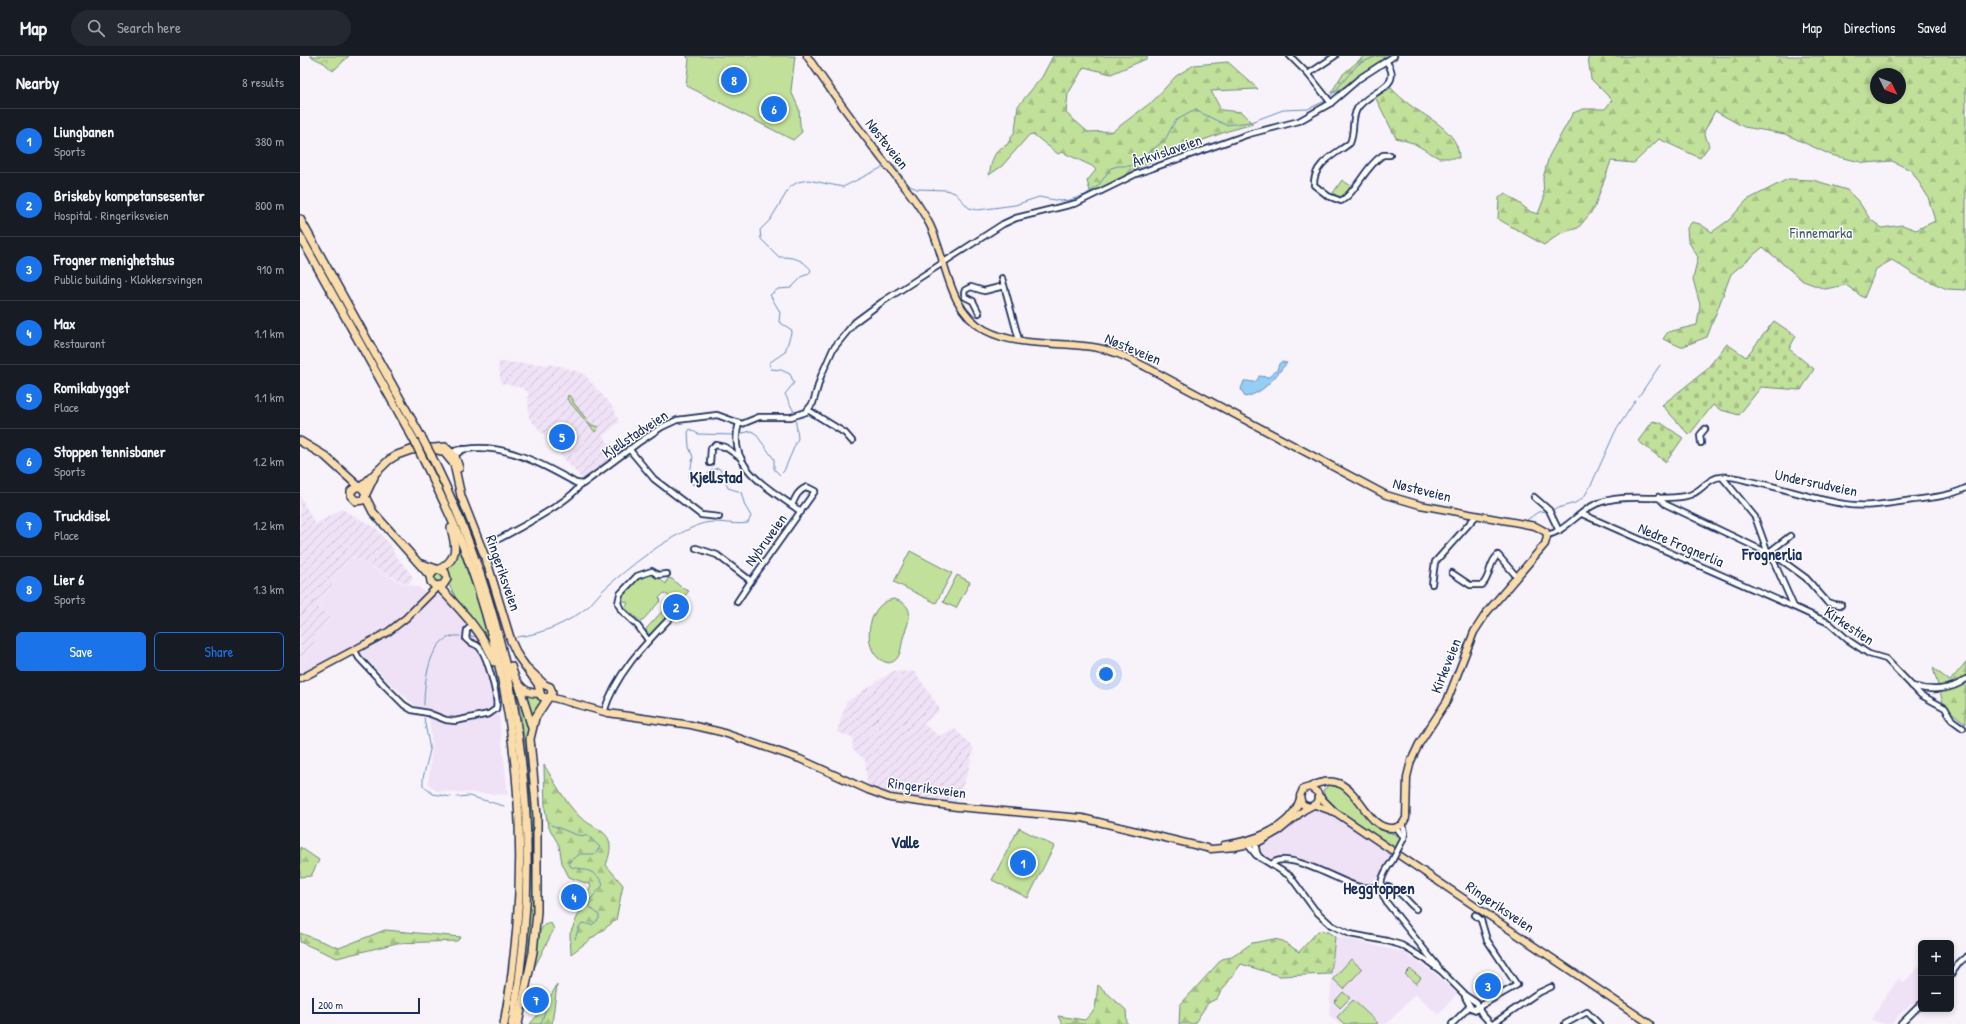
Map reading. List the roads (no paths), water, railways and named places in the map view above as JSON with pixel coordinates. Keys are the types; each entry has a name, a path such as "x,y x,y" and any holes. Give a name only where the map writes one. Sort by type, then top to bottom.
{"highway":[{"path":"300,219 431,452 474,554 499,632 518,725 525,780 528,828 526,922 521,968 512,1024"},
{"path":"300,236 414,440 444,501 476,582 489,627 504,690 518,784 520,851 517,938 504,1024"},
{"path":"300,441 325,456 360,490 373,512"},
{"path":"452,455 441,450 431,452 411,450 397,455 385,464 352,498 359,501 373,512 420,563 437,579 491,653 499,682 504,690"},
{"name":"Ringeriksveien","path":"452,455 459,487 492,576 511,641 525,666 541,689"},
{"path":"359,501 360,490"},
{"path":"437,579 451,560 455,551 452,533 444,509 444,501"},
{"path":"499,632 505,643 511,667 519,684 532,729"},
{"path":"518,1024 533,952 537,912 538,842 530,746 532,729 537,715 550,695 550,687 528,692 519,684"},
{"path":"541,689 542,697 550,695"}],"main road":[{"name":"Nøsteveien","path":"808,56 836,98 926,217 935,238 952,292 970,318 988,331 1019,340 1091,347 1122,355 1386,495 1411,503 1535,526 1546,533"},
{"name":"Kirkeveien","path":"1403,823 1407,814 1407,777 1414,754 1447,701 1477,626 1545,544 1546,533"},
{"path":"300,679 355,651 396,627 425,598 437,579"},
{"name":"Ringeriksveien","path":"550,695 563,696 604,711 691,725 721,732 794,756 868,790 890,798 957,807 1082,818 1201,845 1251,843 1280,830 1312,806 1335,812"},
{"path":"1335,782 1324,785 1312,806 1303,804 1300,799 1302,791 1310,787 1324,781 1335,782 1346,788 1381,826 1389,829 1397,828 1403,823"},
{"path":"1310,787 1319,794"},
{"name":"Ringeriksveien","path":"1319,794 1335,812 1650,1024"},
{"name":"Ringeriksveien","path":"1251,843 1281,824 1296,809 1300,799"}],"street":[{"path":"1290,56 1308,74 1329,101"},
{"path":"1308,74 1335,56"},
{"name":"Årkvislaveien","path":"943,262 1010,220 1077,203 1131,176 1249,134 1299,121 1394,56"},
{"path":"1386,61 1391,72 1390,83 1386,87 1366,98 1358,108 1354,117 1350,143 1332,154 1323,163 1314,178 1314,185 1328,196 1341,201 1348,196 1372,164 1383,155 1390,155"},
{"path":"739,423 744,423 759,417 795,416 808,410 813,403 831,353 848,329 866,313 943,262"},
{"path":"1002,278 1019,340"},
{"path":"978,313 973,301 965,297 965,290 971,287 984,291 1004,286"},
{"path":"808,410 845,433 852,441"},
{"name":"Kjellstadveien","path":"491,543 543,513 576,490 580,484 589,481 629,449 662,427 681,419 717,415 739,423"},
{"name":"Nybruveien","path":"737,602 801,512 757,481 741,458 737,438 739,423"},
{"path":"1701,443 1700,436 1705,429"},
{"path":"710,463 711,448 716,445 725,447 741,458"},
{"path":"452,455 464,449 477,448 521,457 546,466 580,484"},
{"path":"629,449 654,479 701,514 719,517"},
{"path":"1722,477 1753,513 1794,607"},
{"name":"Undersrudveien","path":"1658,497 1690,495 1699,490 1709,481 1722,477 1754,482 1855,506 1889,504 1933,498 1966,488"},
{"path":"792,505 801,490 807,487 814,490 815,493 801,512"},
{"path":"1534,497 1549,510 1559,531"},
{"path":"1546,533 1559,531 1592,506 1603,502 1658,497 1665,504 1769,552 1806,578 1824,600 1834,604 1841,604"},
{"name":"Nedre Frognerlia","path":"1582,514 1794,607"},
{"path":"1432,584 1435,563 1477,516"},
{"path":"1769,552 1790,536"},
{"name":"Nybruveien","path":"696,548 717,555 751,581"},
{"path":"1452,573 1470,585 1482,585 1487,580 1492,562 1498,555 1517,577"},
{"path":"648,640 637,625 621,610 618,599 635,579 643,573 652,571 658,575 666,574"},
{"name":"Kirkestien","path":"1794,607 1829,623 1848,640 1869,654 1886,659 1924,697 1945,708 1952,720 1963,728"},
{"path":"604,711 624,671 648,640 672,616"},
{"path":"355,651 363,662 408,708 450,721 489,714 496,709 496,696 484,656 479,647 468,642 466,635 467,630 472,625"},
{"path":"1912,686 1924,689 1950,688 1966,679"},
{"name":"Kirkeveien","path":"1403,823 1405,833 1404,838"},
{"path":"1397,828 1404,838 1382,877 1380,887 1387,902 1441,971 1474,1006 1492,1024 1536,994 1551,986"},
{"path":"1251,843 1253,853 1290,876 1315,910 1331,925 1350,934 1401,945 1441,971"},
{"path":"1272,864 1280,860 1294,862 1326,873 1357,887 1380,887"},
{"path":"1388,887 1402,892 1409,904 1416,909"},
{"path":"1452,1024 1474,1006 1486,1003 1517,985 1487,940 1481,920 1475,915"},
{"path":"1954,970 1960,962 1966,958"},
{"path":"1901,1024 1918,1007"},
{"path":"1564,1024 1585,1013 1589,1014 1599,1024"}],"water":[{"path":"1281,362 1287,363 1269,384 1258,392 1245,397 1241,389 1244,381 1254,382 1259,376 1269,377 1277,370"}],"waterway":[{"path":"1329,98 1358,64 1377,56"},
{"path":"889,163 891,162 910,186 917,189 946,190 955,193 969,208 978,210 1015,205 1039,197 1060,201 1070,200 1085,195 1098,186 1111,168 1118,166 1130,166 1144,156 1165,140 1175,121 1195,110 1226,125 1251,122 1283,110 1308,109 1327,100"},
{"path":"795,414 785,394 794,383 790,374 781,370 771,369 769,363 785,352 792,330 779,322 780,312 770,295 778,289 791,288 803,276 809,274 811,270 805,263 797,259 779,257 761,239 760,230 770,220 790,187 798,182 808,180 843,187 885,166"},
{"path":"1639,396 1660,365"},
{"path":"1551,510 1575,503 1584,497 1615,432 1635,401"},
{"path":"739,434 751,431 755,433 774,459 774,469 780,475 784,471 798,438 795,417"},
{"path":"517,637 546,630 565,622 582,612 603,590 636,562 685,531 698,525 711,522 735,524 748,523 751,516 745,506 741,492 728,488 720,469 718,468 712,470 696,485 692,484 689,478 693,457 689,447 688,432 690,429 698,434 734,435"},
{"path":"1527,520 1538,512 1546,511"},
{"path":"424,705 427,672 435,650 441,642 450,637 460,636"},
{"path":"470,636 477,637"},
{"path":"424,718 430,750 423,778 423,786 433,794 451,797"},
{"path":"457,797 469,796 504,806"},
{"path":"551,825 577,835 588,836 600,847 595,854 580,854 568,862 571,867 586,870 594,874 601,880 603,885 589,901 590,907 599,915 599,919 592,925 582,923 575,939"},
{"path":"541,1024 547,1005"}],"place":[{"name":"Lier 6","path":"734,80"},
{"name":"Stoppen tennisbaner","path":"774,109"},
{"name":"Romikabygget","path":"562,437"},
{"name":"Briskeby kompetansesenter","path":"676,607"},
{"name":"Liungbanen","path":"1023,863"},
{"name":"Max","path":"574,897"},
{"name":"Frogner menighetshus","path":"1488,986"},
{"name":"Truckdisel","path":"536,1000"}],"district":[{"name":"Kjellstad","path":"716,477"},
{"name":"Frognerlia","path":"1772,554"},
{"name":"Valle","path":"905,842"},
{"name":"Heggtoppen","path":"1379,888"}],"park label":[{"name":"Finnemarka","path":"1821,233"}]}
